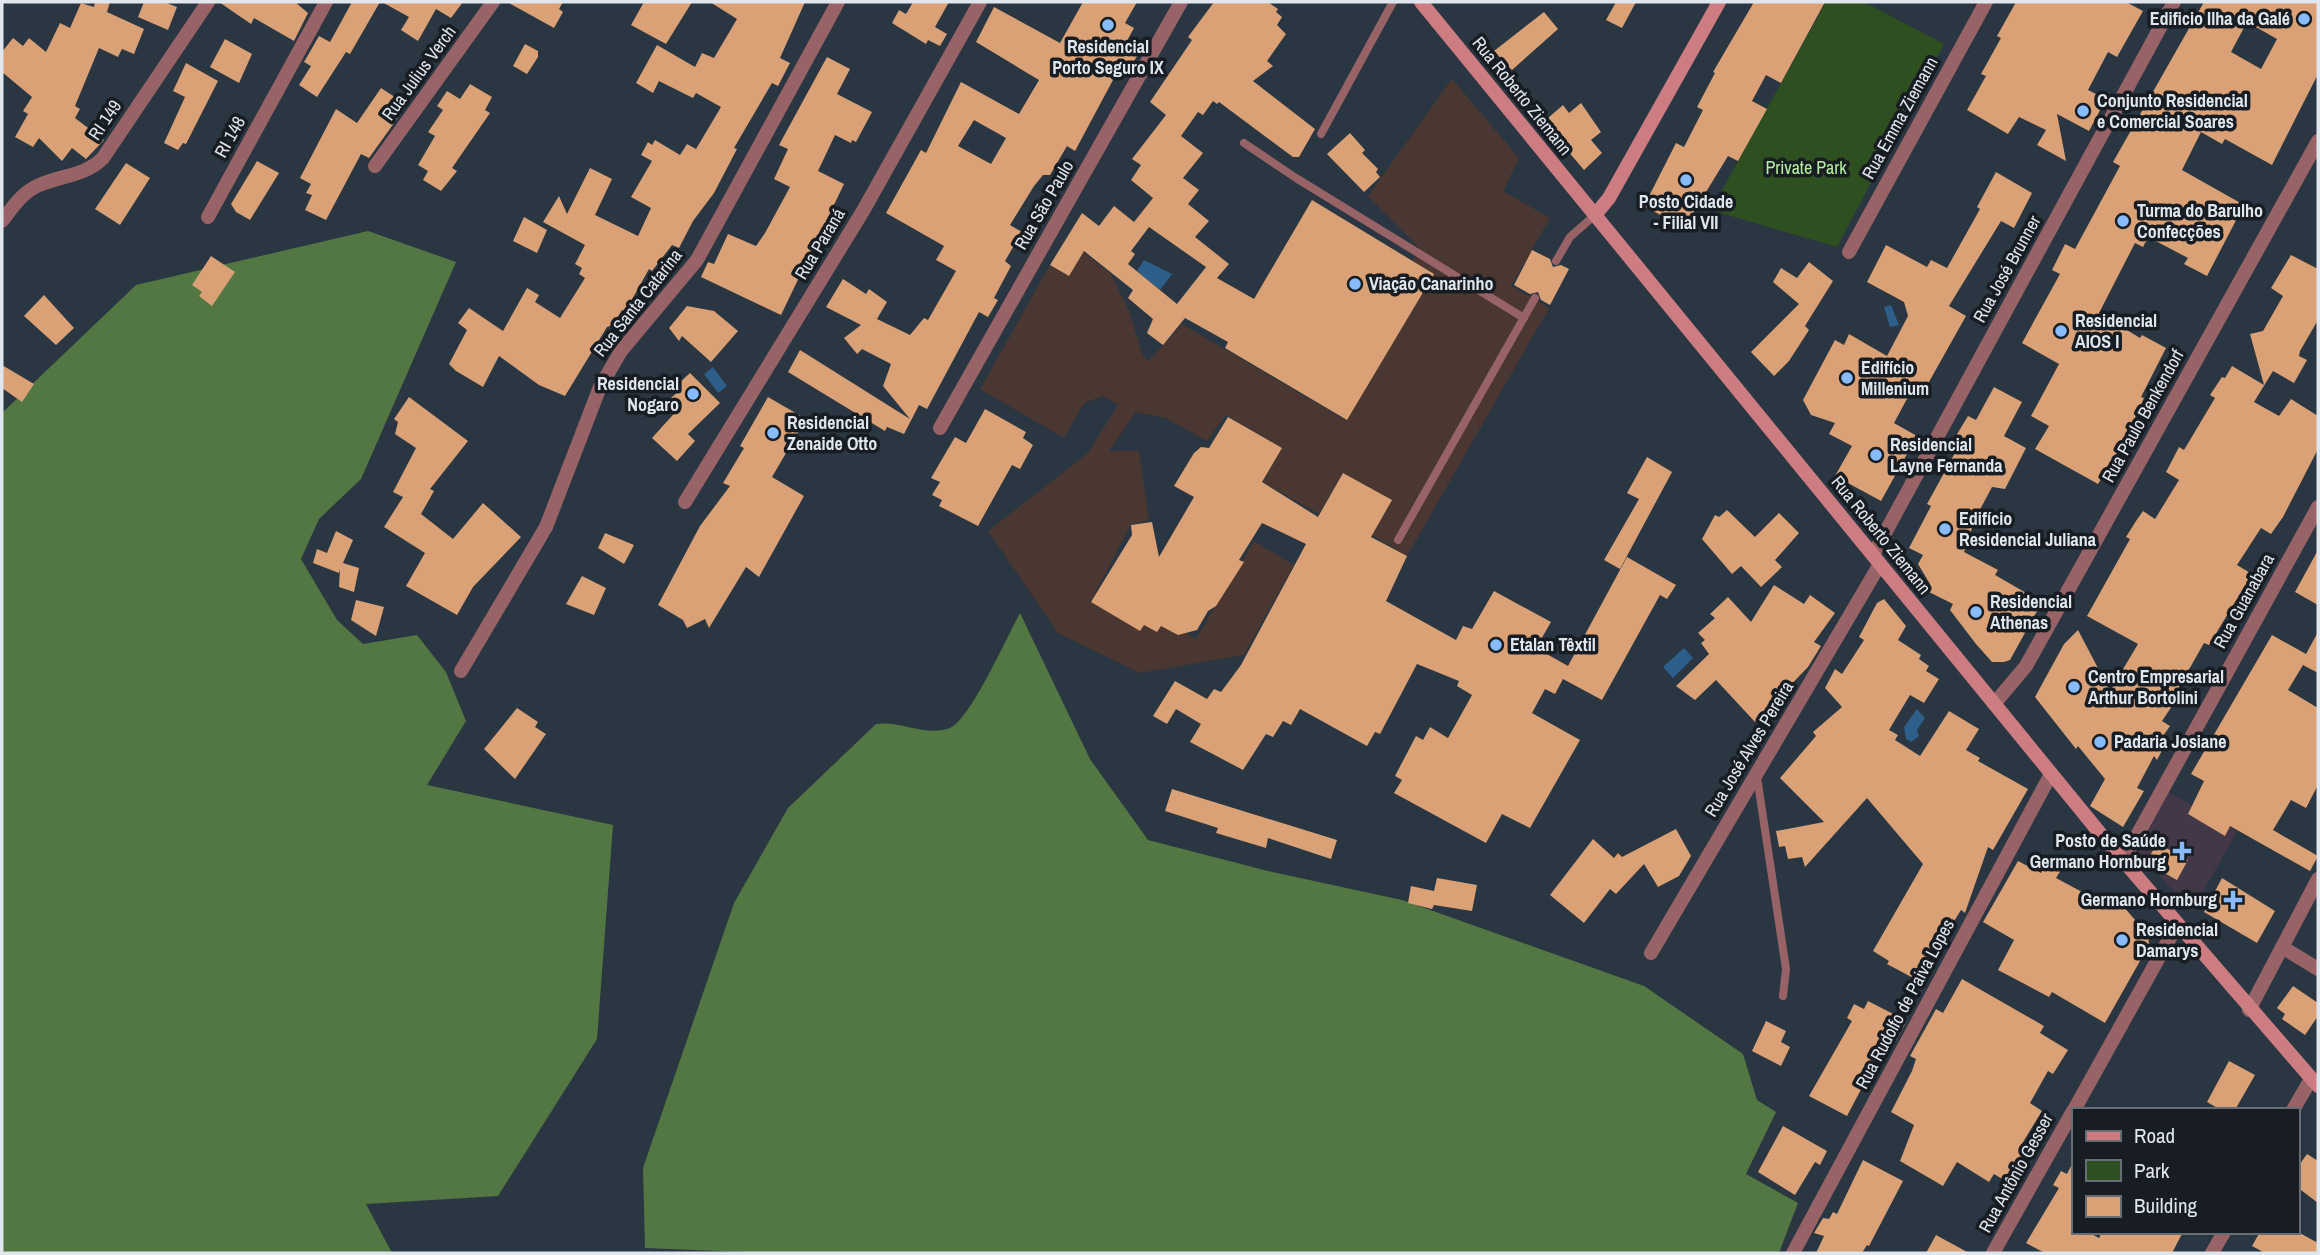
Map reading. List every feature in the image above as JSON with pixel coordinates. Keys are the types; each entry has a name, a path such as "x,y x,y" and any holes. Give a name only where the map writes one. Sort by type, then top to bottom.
{"main road":[{"name":"Rua Roberto Ziemann","path":"1420,2 2123,861 2249,1010 2315,1082"},
{"path":"1595,215 1609,198 1719,2"}],"street":[{"name":"RI 149","path":"2,221 25,193 38,186 83,173 103,158 208,2"},
{"name":"RI 148","path":"208,216 326,2"},
{"name":"Rua Julius Verch","path":"375,166 493,2"},
{"name":"Rua Santa Catarina","path":"461,671 547,527 600,387 621,351 697,260 838,2"},
{"name":"Rua Paraná","path":"685,502 863,211 980,2"},
{"name":"Rua São Paulo","path":"940,428 1181,2"},
{"name":"Rua Emma Ziemann","path":"1849,252 1986,2"},
{"name":"Rua José Brunner","path":"1877,560 2174,2"},
{"name":"Rua Paulo Benkendorf","path":"1994,704 2026,666 2318,142"},
{"name":"Rua Guanabara","path":"2123,861 2318,507"},
{"name":"Rua José Alves Pereira","path":"1651,953 1877,560"},
{"name":"Rua Rudolfo de Paiva Lopes","path":"1793,1253 2051,774"},
{"path":"2249,1010 2318,879"},
{"name":"Rua Antônio Gesser","path":"2074,1108 2177,925"},
{"path":"2281,947 2318,969"},
{"path":"2296,1108 2315,1082"},
{"name":"Rua Antônio Gesser","path":"1993,1253 2072,1112"},
{"path":"2212,1253 2223,1234"}],"lane":[{"path":"1321,134 1393,2"},
{"path":"1244,142 1296,178 1524,318"},
{"path":"1556,261 1570,236 1595,215"},
{"path":"1398,540 1535,298"},
{"path":"1756,774 1786,969 1783,996"}],"shaded area":[{"path":"1452,79 1519,158 1503,191 1550,218 1511,286 1549,308 1407,556 1372,535 1391,500 1343,473 1319,514 1263,482 1282,448 1226,415 1207,441 1166,418 1136,412 1109,451 1139,451 1149,521 1131,524 1091,601 1139,629 1152,613 1196,639 1254,541 1294,565 1244,655 1140,673 1058,633 988,531 1088,453 1118,405 1103,396 1084,403 1064,438 980,389 1050,265 1069,276 1083,252 1111,274 1129,311 1143,356 1149,361 1182,324 1345,420 1434,275 1412,262 1420,249 1368,196"},
{"name":"Posto de Saúde Germano Hornburg","path":"2168,792 2237,831 2192,912 2137,850"}],"green space":[{"name":"Private Park","path":"1826,2 1864,2 1944,44 1837,247 1711,210"},
{"path":"368,231 456,262 361,479 319,519 301,559 337,620 363,644 417,635 446,672 466,721 427,785 613,825 597,1039 498,1196 366,1204 392,1253 2,1253 2,413 136,285"},
{"path":"1020,613 1090,759 1148,840 1268,871 1402,900 1644,986 1743,1054 1757,1100 1776,1112 1746,1174 1798,1203 1779,1253 771,1253 645,1248 643,1168 734,903 788,808 876,724 894,724 932,731 950,728 958,722 978,694"}],"water":[{"path":"1144,260 1172,274 1160,290 1137,271"},
{"path":"1891,305 1899,325 1890,327 1884,307"},
{"path":"713,367 727,386 718,393 704,374"},
{"path":"1684,648 1693,658 1673,678 1663,667"},
{"path":"1917,709 1925,718 1917,730 1919,736 1911,742 1906,739 1904,727"}],"building":[{"path":"95,2 110,2 107,12 144,29 134,54 122,49 118,57 99,48 75,106 80,109 75,118 104,140 86,159 72,148 62,161 39,138 33,147 15,137 28,114 23,111 32,97 2,72 2,52 13,38 23,46 29,38 46,52 60,23 70,28 81,3 94,7"},
{"path":"144,2 164,2 177,7 168,30 138,17"},
{"path":"219,2 295,2 308,13 294,41 254,18 251,24"},
{"path":"352,2 380,2 350,54 346,52 317,97 299,85 311,66 304,62 319,36 330,42"},
{"path":"382,2 463,2 451,18 436,9 418,41 401,30 409,17"},
{"path":"507,2 563,2 559,9 563,12 554,28"},
{"path":"644,2 692,2 666,44 631,25"},
{"path":"710,2 805,2 780,58 790,63 778,86 772,83 734,148 737,149 714,193 693,221 679,248 672,245 652,271 649,269 625,312 622,310 613,325 607,327 565,396 539,385 499,356 483,387 456,371 449,364 467,330 458,323 469,308 503,331 527,288 539,295 535,302 560,318 585,278 579,274 582,268 575,264 585,245 543,222 559,196 567,214 590,168 612,179 595,215 638,236 651,208 631,197 652,161 641,155 648,142 652,145 655,140 680,155 687,144 696,149 721,107 696,93 693,98 659,81 653,93 636,83 657,45 695,67 702,53 714,58 737,19"},
{"path":"913,2 949,2 935,27 947,34 940,46 928,40 926,44 892,23 899,10 906,14"},
{"path":"1083,2 1137,2 1125,23 1134,28 1123,48 1137,56 1129,70 1121,65 1075,151 1067,146 1050,175 1043,175 1034,186 1010,225 1022,232 1005,261 1011,266 994,298 998,300 988,317 979,312 927,409 919,405 904,434 887,427 885,431 788,372 800,350 910,419 883,386 891,364 862,349 857,354 844,338 861,325 826,307 843,279 866,294 869,289 887,302 877,319 910,335 924,318 928,320 956,271 936,260 944,246 886,213 921,150 926,153 961,82 1019,114 1039,80 976,42 994,7 1060,43","holes":["974,120 1006,138 991,164 958,146"]},
{"path":"1214,2 1268,2 1278,9 1276,12 1282,17 1277,25 1286,34 1267,61 1273,66 1253,81 1315,129 1299,157 1293,157 1219,102 1217,104 1213,101 1203,115 1198,112 1181,136 1203,153 1183,178 1199,190 1188,204 1209,221 1195,237 1229,264 1217,278 1254,299 1312,200 1434,274 1347,420 1225,348 1228,342 1185,318 1163,345 1147,333 1153,319 1128,298 1133,290 1084,251 1069,276 1050,265 1082,213 1099,226 1114,206 1134,222 1153,198 1131,180 1141,165 1132,159 1166,115 1150,102 1192,40 1188,37","holes":["1149,227 1206,267 1177,304 1128,264 1135,254 1131,251"]},
{"path":"1616,2 1636,2 1622,28 1606,20"},
{"path":"1754,2 1825,2 1781,83 1766,75 1752,101 1767,109 1738,161 1728,156 1684,228 1644,206 1676,143 1684,147 1703,110 1697,107 1715,73 1713,72"},
{"path":"2016,2 2126,2 2143,11 2117,57 2108,52 2088,90 2106,99 2089,131 2057,114 2066,161 2037,145 2046,130 2019,117 2008,134 1967,110 1986,76 1981,74 2001,38 1997,36"},
{"path":"2204,2 2318,2 2318,74 2272,165 2225,139 2222,144 2201,132 2182,170 2244,205 2207,276 2184,264 2188,258 2148,237 2143,247 2135,243 2099,313 2140,338 2142,335 2166,348 2141,397 2144,398 2124,442 2098,484 2035,449 2049,426 2031,416 2059,364 2022,343 2060,274 2052,270 2065,244 2075,249 2120,166 2113,162","holes":["2247,22 2277,39 2261,69 2231,52"]},
{"path":"1544,12 1558,29 1512,70 1494,51"},
{"path":"225,39 252,54 239,83 210,67"},
{"path":"525,44 538,51 538,57 527,74 513,66"},
{"path":"827,57 850,69 837,94 872,112 856,142 852,140 851,143 835,135 818,171 844,184 781,315 701,277 708,262 714,264 728,234 756,246 765,233 790,187 774,179 788,149 779,145"},
{"path":"186,63 218,81 186,144 183,143 178,150 164,143 185,97 173,91"},
{"path":"470,84 492,97 485,110 490,113 452,168 457,171 441,191 423,180 428,171 418,165 435,136 428,132 443,110 437,106 447,91 460,99"},
{"path":"381,88 407,105 369,158 361,154 326,220 305,210 312,195 306,193 311,184 300,178 336,109 357,123"},
{"path":"1581,103 1601,132 1591,140 1602,153 1584,170 1550,130 1555,126 1548,118 1563,105 1569,113"},
{"path":"1350,133 1365,150 1362,153 1378,169 1376,172 1380,177 1364,192 1327,154"},
{"path":"257,161 279,173 250,220 236,212 231,204"},
{"path":"126,163 150,178 120,225 95,209"},
{"path":"1996,172 2032,193 2014,228 2001,221 1949,306 1966,316 1925,389 1915,384 1894,423 1917,436 1881,501 1835,476 1852,446 1829,434 1835,423 1811,415 1803,400 1835,340 1844,345 1849,334 1887,356 1908,316 1904,302 1867,282 1886,245 1927,267 1931,260 1947,268 1980,209 1977,207"},
{"path":"524,217 547,230 537,253 513,241"},
{"path":"1532,250 1550,259 1553,267 1561,265 1569,269 1550,305 1541,300 1538,292 1530,294 1514,285"},
{"path":"2291,255 2318,269 2318,320 2300,351 2299,356 2307,360 2294,383 2273,371 2254,402 2279,416 2291,399 2318,416 2318,449 2283,517 2271,534 2261,528 2237,565 2252,574 2209,645 2204,643 2179,687 2176,700 2162,721 2170,726 2161,739 2166,743 2157,760 2154,756 2137,788 2144,791 2123,827 2090,806 2105,779 2078,746 2076,749 2035,697 2064,644 2078,630 2110,691 2138,644 2087,616 2130,539 2126,537 2136,521 2143,511 2155,519 2179,480 2166,472 2179,447 2184,450 2215,398 2210,395 2222,377 2225,378 2232,366 2264,385 2250,334 2263,331 2283,296 2271,288"},
{"path":"211,256 235,272 212,306 199,296 202,292 192,285"},
{"path":"1809,262 1833,281 1805,326 1809,330 1789,361 1774,376 1751,352 1799,304 1773,282 1781,268 1797,278"},
{"path":"44,295 74,328 56,345 24,316"},
{"path":"687,306 714,311 738,331 711,362 682,336 679,341 669,328"},
{"path":"2,365 34,384 22,402 2,388"},
{"path":"690,373 720,403 688,434 695,441 677,461 652,438 680,407 671,398 680,390 676,386"},
{"path":"1994,387 2022,402 2004,436 2026,448 2005,489 1992,487 1975,519 1964,552 1998,570 1995,575 2042,602 2010,660 2004,662 1992,662 1950,610 1953,604 1927,591 1930,584 1918,564 1923,555 1909,548 1931,506 1927,504 1955,453 1948,449 1968,416 1976,420"},
{"path":"409,397 468,441 430,489 434,491 421,514 453,539 483,503 521,537 473,587 457,615 406,586 425,553 384,527 403,497 393,492 416,448 395,434 398,422 394,419"},
{"path":"768,397 806,419 772,477 804,496 759,577 746,567 709,628 705,619 687,628 683,620 658,605 700,526 730,486 723,483 744,448 740,446"},
{"path":"985,409 1026,432 1023,438 1033,445 1020,469 1012,465 978,526 939,506 942,500 932,495 940,482 931,478 955,437 966,443"},
{"path":"1228,417 1282,448 1262,482 1318,517 1343,473 1392,500 1371,537 1407,556 1386,601 1456,640 1463,626 1472,629 1494,591 1551,622 1536,648 1568,666 1627,557 1676,585 1667,599 1660,595 1602,700 1563,679 1555,694 1545,689 1532,713 1580,740 1530,828 1502,814 1486,843 1394,793 1402,780 1395,776 1416,736 1423,740 1430,727 1448,738 1472,695 1457,686 1459,681 1417,664 1380,734 1375,732 1367,746 1300,709 1291,725 1283,721 1273,737 1266,734 1243,770 1190,742 1201,724 1176,709 1167,724 1153,716 1175,681 1207,699 1214,689 1221,692 1241,665 1306,544 1262,523 1239,560 1244,562 1197,630 1178,635 1161,626 1157,632 1144,625 1140,631 1091,602 1132,535 1131,525 1152,522 1159,557 1194,497 1174,486 1194,453 1201,447 1209,448"},
{"path":"1647,457 1672,472 1620,569 1604,560 1639,499 1627,493"},
{"path":"1727,510 1755,537 1779,513 1799,533 1775,560 1782,567 1761,587 1741,566 1732,574 1702,539 1715,515 1719,517"},
{"path":"336,531 353,540 343,563 359,568 354,592 339,587 340,569 339,573 313,563 317,549 327,553"},
{"path":"605,533 634,545 624,564 598,548"},
{"path":"2318,550 2318,605 2295,592"},
{"path":"582,576 606,588 594,615 566,604"},
{"path":"1774,585 1804,604 1810,595 1835,613 1814,642 1821,646 1808,667 1755,722 1716,680 1695,700 1676,686 1709,654 1701,643 1705,640 1698,633 1715,618 1710,614 1728,597 1751,622"},
{"path":"1884,599 1906,626 1898,640 1921,655 1919,659 1929,666 1926,671 1939,679 1924,703 1910,695 1889,730 1898,735 1895,740 1920,756 1949,711 1979,729 1966,750 1980,758 1978,761 2028,789 1993,850 1988,847 1965,913 1961,910 1937,949 1933,947 1917,980 1887,964 1889,961 1873,951 1923,864 1867,798 1805,867 1802,857 1788,859 1785,846 1779,847 1776,831 1824,822 1780,778 1816,736 1813,732 1842,707 1825,688 1835,669 1842,674 1864,640 1859,637 1877,603"},
{"path":"356,600 384,607 376,636 351,620"},
{"path":"2318,632 2318,673 2303,665 2288,690 2318,708 2318,785 2306,808 2291,800 2273,830 2318,856 2310,871 2230,826 2225,836 2188,814 2204,781 2191,774 2272,635 2306,654"},
{"path":"517,708 538,722 535,727 546,734 515,779 484,749"},
{"path":"1172,789 1337,840 1331,859 1268,838 1266,848 1216,833 1218,828 1165,811"},
{"path":"1676,829 1691,856 1679,876 1658,887 1644,864 1616,894 1610,889 1584,923 1550,895 1593,839 1614,858 1618,853 1622,857"},
{"path":"2157,843 2188,860 2177,880 2146,863"},
{"path":"2018,861 2041,873 2047,862 2061,870 2056,878 2112,908 2117,899 2148,935 2149,945 2105,1023 2052,992 2049,997 1998,970 2014,940 1983,922"},
{"path":"1437,878 1477,885 1472,911 1434,905 1432,909 1408,903 1411,886 1434,891"},
{"name":"Germano Hornburg","path":"2222,878 2275,911 2257,943 2204,912"},
{"path":"1962,979 2044,1026 2040,1033 2068,1050 2053,1074 2048,1071 2030,1103 2042,1111 2020,1147 2031,1153 2014,1186 1994,1174 1989,1182 1957,1162 1943,1186 1900,1161 1914,1125 1891,1112 1912,1071 1916,1059 1910,1056 1936,1009 1943,1013"},
{"path":"2293,986 2318,1003 2318,1016 2305,1035 2282,1019 2285,1014 2277,1008"},
{"path":"1868,1001 1907,1021 1893,1046 1884,1046 1847,1116 1809,1096 1852,1021 1847,1018 1854,1004 1864,1009"},
{"path":"1766,1021 1786,1031 1781,1042 1790,1047 1781,1066 1752,1051"},
{"path":"2229,1061 2255,1075 2236,1108 2218,1108 2207,1102"},
{"path":"1783,1126 1827,1151 1820,1165 1815,1162 1795,1195 1758,1172"},
{"path":"2307,1154 2318,1161 2318,1203 2299,1189 2299,1165"},
{"path":"1863,1160 1903,1181 1869,1246 1867,1245 1862,1253 1816,1253 1824,1236 1814,1233 1823,1218 1829,1219 1833,1212 1837,1214"},
{"path":"2072,1164 2072,1234 2092,1234 2099,1238 2101,1234 2182,1234 2172,1253 2045,1253 2026,1243 2059,1188 2053,1185 2061,1171 2067,1174"},
{"path":"2299,1233 2318,1243 2318,1253 2265,1253 2252,1246 2259,1234"},
{"path":"1936,1235 1969,1253 1926,1253"}],"place":[{"name":"Edificio Ilha da Galé","path":"2304,19"},
{"name":"Residencial Porto Seguro IX","path":"1108,25"},
{"name":"Conjunto Residencial e Comercial Soares","path":"2083,111"},
{"name":"Posto Cidade - Filial VII","path":"1686,180"},
{"name":"Turma do Barulho Confecções","path":"2123,221"},
{"name":"Viação Canarinho","path":"1355,284"},
{"name":"Residencial AIOS I","path":"2061,331"},
{"name":"Edifício Millenium","path":"1847,378"},
{"name":"Residencial Nogaro","path":"693,394"},
{"name":"Residencial Zenaide Otto","path":"773,433"},
{"name":"Residencial Layne Fernanda","path":"1876,455"},
{"name":"Edifício Residencial Juliana","path":"1945,529"},
{"name":"Residencial Athenas","path":"1976,612"},
{"name":"Etalan Têxtil","path":"1496,645"},
{"name":"Centro Empresarial Arthur Bortolini","path":"2074,687"},
{"name":"Padaria Josiane","path":"2100,742"},
{"name":"Posto de Saúde Germano Hornburg","path":"2182,851"},
{"name":"Germano Hornburg","path":"2233,900"},
{"name":"Residencial Damarys","path":"2122,940"}]}
